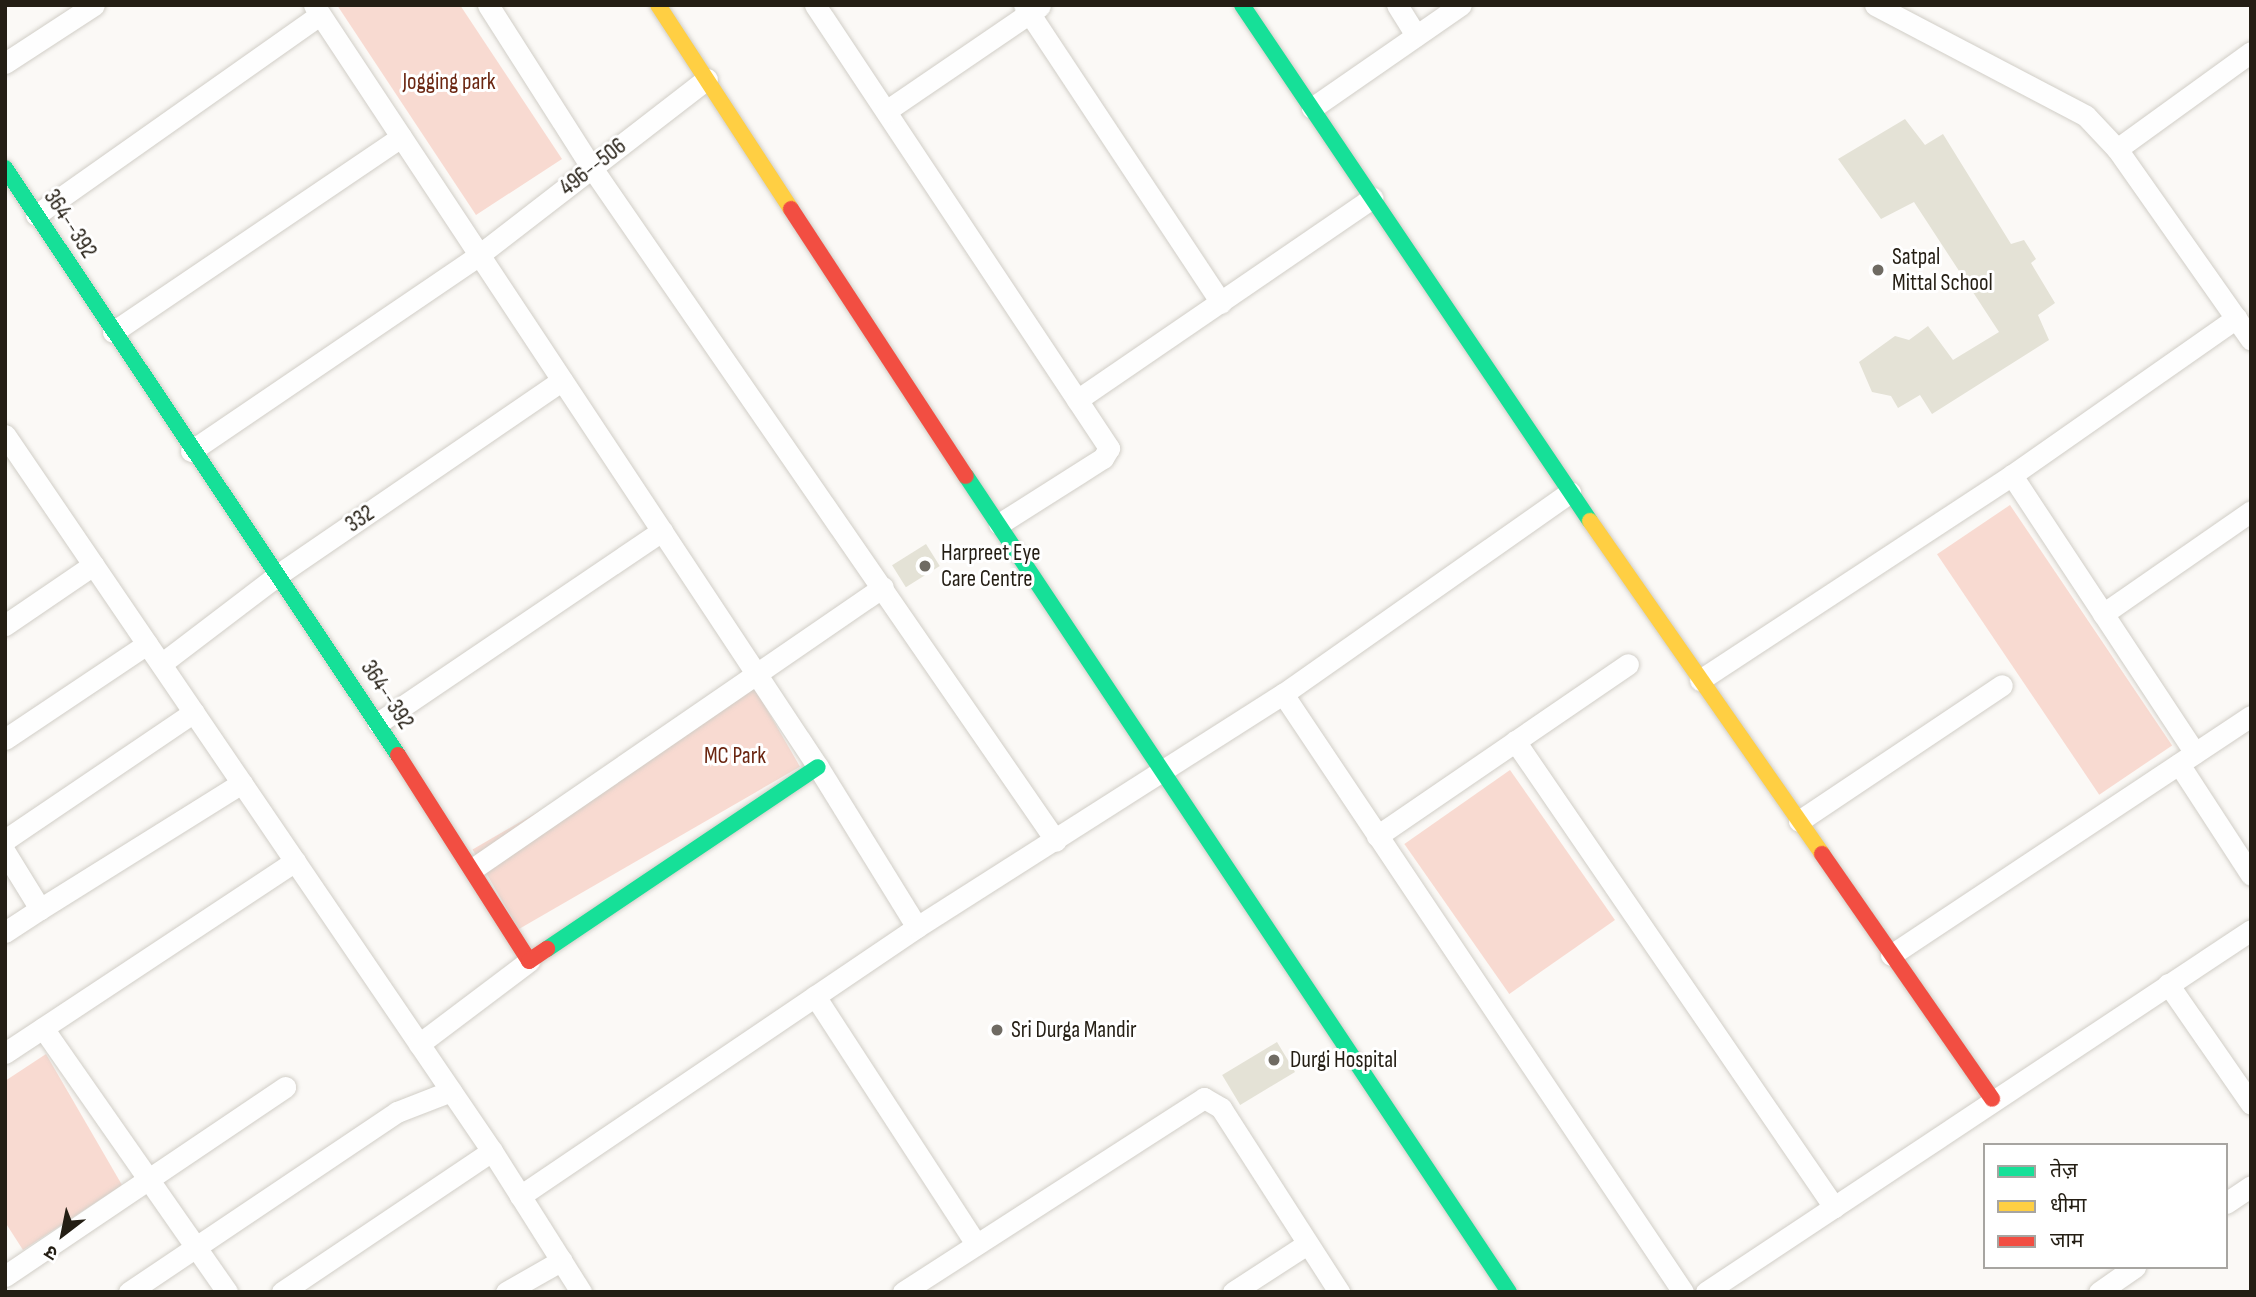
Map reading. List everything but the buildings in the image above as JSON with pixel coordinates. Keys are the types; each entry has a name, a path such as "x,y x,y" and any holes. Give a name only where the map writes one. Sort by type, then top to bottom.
{"street":[{"path":"5,63 93,5"},
{"path":"488,5 592,168 1056,841"},
{"path":"658,5 1160,773 1509,1292"},
{"path":"816,5 1109,448 1103,458 999,524"},
{"path":"1242,5 1570,492 1992,1099"},
{"path":"1397,5 1416,35"},
{"path":"1312,108 1461,5"},
{"path":"1875,5 2067,103 2086,116 2117,149 2251,340"},
{"path":"886,111 1032,8 1221,303"},
{"path":"36,215 317,10 818,767 917,927"},
{"path":"2117,149 2251,52"},
{"name":"496--506","path":"191,451 479,255 707,79"},
{"path":"113,332 401,137"},
{"name":"364--392","path":"5,168 191,451 279,574 474,868 529,961"},
{"path":"1077,400 1372,198"},
{"path":"1700,680 2012,475 2236,318"},
{"name":"332","path":"161,664 279,574 562,380"},
{"path":"5,435 14,467 93,565 492,1151 581,1292"},
{"path":"2012,475 2104,614 2251,875"},
{"path":"520,1196 917,927 1283,694 1570,492"},
{"path":"2104,614 2251,512"},
{"path":"378,723 662,531"},
{"path":"5,625 93,565"},
{"path":"474,868 883,587"},
{"path":"5,739 147,644"},
{"path":"1377,836 1628,664"},
{"path":"1798,821 2002,685"},
{"path":"1283,694 1683,1292"},
{"path":"5,840 194,712"},
{"path":"1891,955 2251,716"},
{"path":"1515,741 1834,1207"},
{"path":"419,1044 529,961 818,767"},
{"path":"5,932 242,783"},
{"path":"5,852 40,909"},
{"path":"5,1053 295,861"},
{"path":"1706,1292 1992,1099 2251,930"},
{"path":"2168,984 2251,1104"},
{"path":"816,996 976,1244"},
{"path":"43,1028 227,1292"},
{"path":"5,1276 285,1087"},
{"path":"130,1292 397,1112 451,1091"},
{"path":"903,1292 1204,1098 1222,1108 1339,1292"},
{"path":"282,1292 492,1151"},
{"path":"2228,1202 2251,1186"},
{"path":"1233,1292 1307,1244"},
{"path":"506,1292 562,1260"},
{"path":"2099,1292 2131,1269"}],"green space":[{"name":"Jogging park","path":"337,5 460,5 562,159 476,215"},
{"path":"2010,505 2172,745 2099,795 1937,554"},
{"name":"MC Park","path":"754,687 800,767 519,929 473,850"},
{"path":"1510,770 1615,920 1509,994 1404,844"},
{"path":"46,1054 122,1185 23,1250 5,1222 5,1081"}],"traffic: fast":[{"path":"1242,5 1590,521"},
{"path":"5,168 398,755"},
{"path":"966,476 1509,1292"},
{"path":"547,949 818,767"}],"traffic: slow":[{"path":"658,5 791,209"},
{"path":"1590,521 1822,854"}],"traffic: jam":[{"path":"791,209 966,476"},
{"path":"398,755 529,961 547,949"},
{"path":"1822,854 1992,1099"}],"place":[{"name":"Satpal Mittal School","path":"1878,270"},
{"name":"Harpreet Eye Care Centre","path":"925,566"},
{"name":"Sri Durga Mandir","path":"997,1030"},
{"name":"Durgi Hospital","path":"1274,1060"}]}
